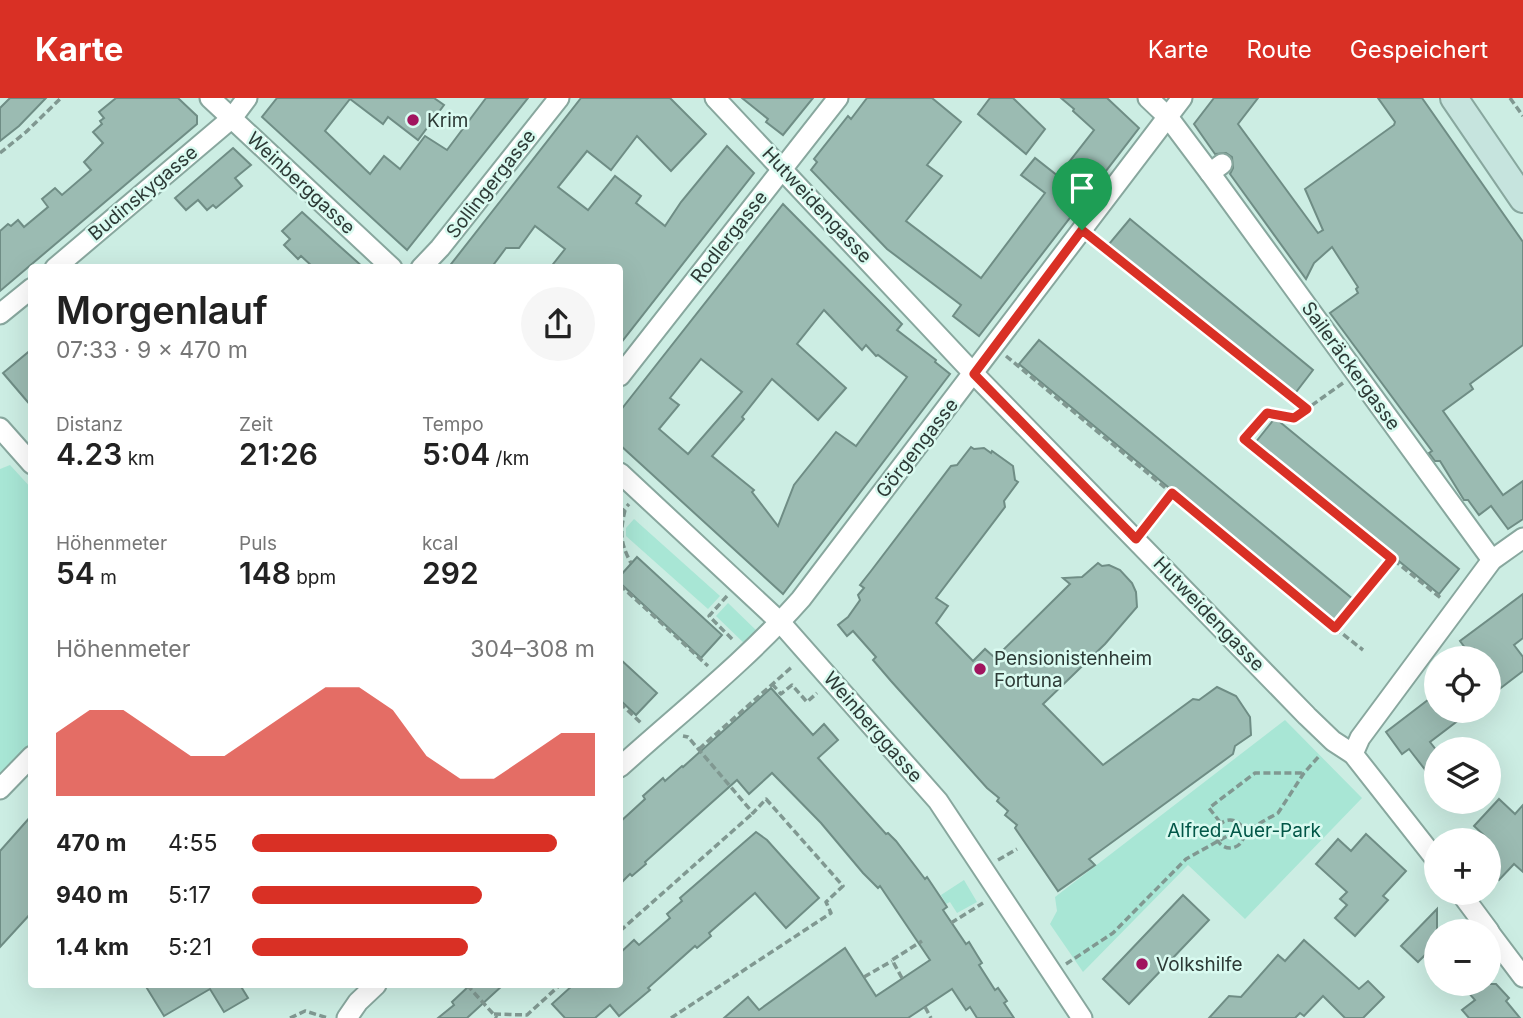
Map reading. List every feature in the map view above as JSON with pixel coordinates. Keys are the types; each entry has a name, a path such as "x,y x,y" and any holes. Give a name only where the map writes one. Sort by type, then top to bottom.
{"main road":[{"path":"1454,98 1523,199"}],"street":[{"name":"Weinberggasse","path":"210,98 388,264"},
{"name":"Budinskygasse","path":"60,264 232,118 247,98"},
{"name":"Sollingergasse","path":"425,264 559,98"},
{"name":"Hutweidengasse","path":"715,98 974,374 1333,741 1353,754 1424,844"},
{"name":"Rodlergasse","path":"623,372 838,98"},
{"name":"Saileräckergasse","path":"1148,98 1216,168 1356,373 1492,560"},
{"name":"Görgengasse","path":"623,764 747,653 801,599 1182,98"},
{"path":"0,314 28,291"},
{"path":"0,428 28,460"},
{"name":"Weinberggasse","path":"623,476 780,622 939,801 1082,1018"},
{"path":"1353,754 1360,738 1492,560 1523,538"},
{"path":"0,789 28,760"},
{"path":"1501,947 1523,977"},
{"path":"347,1018 358,1002 373,988"}],"path":[{"path":"0,153 61,98"},
{"path":"1510,98 1523,116"},
{"path":"1082,230 1307,409"},
{"path":"995,346 1363,650"},
{"path":"1356,373 1294,418 1267,413 1244,439 1432,592 1456,608"},
{"path":"1136,539 1172,493"},
{"path":"623,518 625,510"},
{"path":"623,548 631,563"},
{"path":"1335,628 1392,559"},
{"path":"738,584 709,616 747,653"},
{"path":"623,588 720,677"},
{"path":"698,749 808,653"},
{"path":"772,684 781,694 792,685 807,702 832,681"},
{"path":"623,706 655,735 688,737 753,813"},
{"path":"1053,973 1113,933 1186,859 1278,813 1304,773 1333,741"},
{"path":"1220,822 1209,808 1255,773 1304,773"},
{"path":"623,929 766,799 843,886 826,902 831,913 671,1018"},
{"path":"1220,822 1230,819 1244,830"},
{"path":"1220,822 1215,834 1217,842 1224,848 1235,848 1243,839 1244,830"},
{"path":"1002,857 1017,849"},
{"path":"951,923 1000,893"},
{"path":"863,977 922,942"},
{"path":"892,960 902,978"},
{"path":"470,988 495,1016 527,1015 557,988"},
{"path":"925,1007 931,1018"},
{"path":"290,1018 305,1011 328,1018"}],"green space":[{"path":"10,465 28,485 28,759 0,789 0,469"},
{"path":"634,519 720,596 708,609 626,536 626,528"},
{"path":"728,603 760,634 748,647 716,616"},
{"name":"Alfred-Auer-Park","path":"1285,720 1362,798 1245,919 1188,865 1083,972 1050,924 1057,911 1055,897"},
{"path":"964,880 977,902 957,913 950,902 946,904 941,895"}],"building":[{"path":"10,98 46,98 0,141 0,108"},
{"path":"116,98 178,98 197,116 197,124 32,264 28,264 28,267 0,291 0,231 18,220 24,227 48,207 42,199 55,188 62,195 91,170 84,162 103,143 93,132 102,124 100,121 104,118 99,112"},
{"path":"277,98 434,98 444,105 418,140 388,117 383,124 350,99 325,131 370,174 384,156 400,169 425,136 447,150 486,98 528,98 407,250 262,117"},
{"path":"581,98 670,98 706,134 671,171 637,136 611,170 587,151 558,187 588,210 615,176 641,196 636,203 665,226 727,146 754,173 623,340 623,264 553,264 565,249 535,226 519,248 506,248 494,264 451,264"},
{"path":"742,98 813,98 783,135"},
{"path":"867,98 932,98 961,122 927,165 942,176 906,221 981,278 1045,193 1021,175 1035,158 1058,176 1094,130 1061,98 1107,98 1139,128 979,336 953,316 961,305 887,249 811,170 817,162 814,159 848,116 851,119"},
{"path":"990,98 1013,98 1045,129 1026,154 978,114"},
{"path":"1214,98 1258,98 1238,124 1318,233 1323,230 1305,189 1394,125 1395,122 1378,98 1422,98 1523,242 1523,345 1470,384 1473,389 1443,411 1503,495 1523,481 1523,519 1508,529 1491,506 1479,515 1468,500 1464,500 1440,461 1435,461 1429,453 1432,451 1330,313 1358,293 1358,287 1332,247 1314,263 1306,279 1230,174 1233,168 1232,157 1226,153 1215,154 1194,124"},
{"path":"233,148 251,165 235,178 242,186 216,208 213,205 207,210 198,200 186,210 175,198"},
{"path":"783,204 902,324 897,330 950,374 783,594 623,448 623,407","holes":["824,310 862,350 866,345 876,356 907,377 856,446 836,432 794,485 778,526 752,492 754,490 712,456 744,419 742,417 772,379 818,420 846,388 797,344","701,359 742,392 688,454 659,429 679,405 670,398"]},
{"path":"302,212 360,264 310,264 301,256 298,259 284,245 290,239 282,231"},
{"path":"1130,219 1313,370 1293,396 1109,244"},
{"path":"1039,340 1354,600 1334,624 1019,364"},
{"path":"28,352 28,402 3,373"},
{"path":"1275,418 1459,569 1439,594 1255,443"},
{"name":"Pensionistenheim Fortuna","path":"971,447 984,448 991,453 992,451 1013,466 1015,480 1018,482 1004,501 1005,507 936,598 948,606 936,623 973,661 985,649 995,658 1070,584 1063,578 1082,577 1098,563 1102,566 1109,565 1120,570 1132,583 1137,607 1105,644 1043,704 1103,765 1193,699 1199,700 1217,687 1236,696 1250,717 1251,735 1235,746 1233,754 1089,859 1095,865 1058,891 1015,828 1017,825 1005,815 1008,811 997,801 999,798 891,681 873,660 876,657 853,631 847,636 838,625 848,617 860,600 858,595 864,588 860,585 951,466 957,465"},
{"path":"637,557 722,635 701,658 623,586 623,573"},
{"path":"1523,594 1523,638 1514,645 1523,657 1523,671 1501,688 1501,646 1464,646 1460,641"},
{"path":"623,662 657,693 636,715 623,703"},
{"path":"771,688 813,735 824,724 838,740 818,758 886,834 896,841 925,879 927,877 947,907 943,910 966,944 969,942 982,963 979,965 995,990 998,988 1007,1001 1004,1003 1014,1018 977,1018 970,1007 966,1010 952,989 908,1018 724,1018 748,997 759,1010 845,948 876,996 930,960 880,886 878,888 863,873 821,823 772,773 749,794 737,780 645,862 646,864 623,881 623,819 663,778 665,781"},
{"path":"1424,703 1424,723 1455,723 1437,737 1424,737 1424,768 1409,749 1402,754 1386,732"},
{"path":"1501,801 1515,814 1523,805 1523,872 1514,864 1501,878 1501,828 1474,826 1485,814 1501,814"},
{"path":"28,820 28,916 0,947 0,851"},
{"path":"756,832 767,840 819,898 786,928 755,893 709,933 711,936 697,948 695,946 619,1016 610,1005 595,1018 565,1018 552,1004 570,988 623,988 623,950 634,940 639,945 670,918 667,914 682,901 680,898"},
{"path":"1366,834 1406,871 1383,896 1388,900 1355,936 1335,918 1347,905 1340,899 1347,892 1316,864 1338,839 1351,851"},
{"name":"Volkshilfe","path":"1183,895 1209,920 1129,1004 1103,979"},
{"path":"1437,909 1437,919 1427,919"},
{"path":"1424,922 1424,956 1418,962 1401,946"},
{"path":"1304,940 1359,989 1368,981 1384,997 1363,1018 1345,1018 1323,996 1304,1016 1300,1013 1295,1018 1209,1018 1229,996 1241,997 1278,955 1285,961"},
{"path":"147,988 242,988 248,998 224,1012 210,989 164,1016"},
{"path":"467,988 500,988 467,1018 438,1018 454,1005 452,1002"},
{"path":"1501,989 1509,998 1506,1001 1520,1018 1469,1018 1462,1010 1475,1000 1472,996 1501,996"}],"place":[{"name":"Krim","path":"413,120"},
{"name":"Pensionistenheim Fortuna","path":"980,669"},
{"name":"Volkshilfe","path":"1142,964"}],"route":[{"path":"1082,230 1307,409 1294,418 1267,413 1244,439 1392,559 1335,628 1172,493 1136,539 974,374 1082,230"}]}
